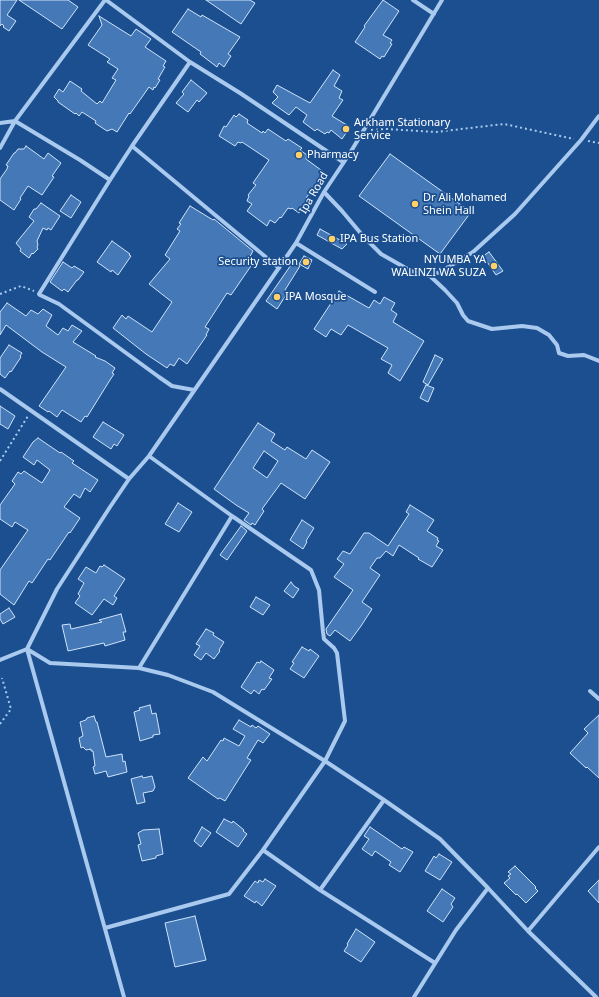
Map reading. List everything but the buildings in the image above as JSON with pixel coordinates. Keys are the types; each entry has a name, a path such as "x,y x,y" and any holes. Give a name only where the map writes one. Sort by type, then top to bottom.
{"street":[{"path":"0,148 15,121 105,0 190,62 240,93 343,162"},
{"path":"413,0 434,14"},
{"name":"Ipa Road","path":"27,649 57,589 129,479 148,456 296,243 324,192 350,153 442,0"},
{"path":"190,62 132,146 39,293 40,295 59,304 172,386 194,390"},
{"path":"430,276 442,271 473,252 515,214 581,140 599,116"},
{"path":"0,123 15,121 110,180"},
{"path":"132,146 279,268"},
{"path":"324,192 342,211 362,236 381,254 411,271 430,276 457,304 462,315 468,321 492,329 522,326 537,328 549,335 557,345 559,353 568,356 584,355 599,361"},
{"path":"296,243 375,292"},
{"path":"0,389 129,479"},
{"path":"105,928 229,894 263,850 325,761 345,721 337,653 334,648 324,639 319,590 311,570 148,456"},
{"path":"139,668 232,516"},
{"path":"0,660 27,649"},
{"path":"27,649 50,663 139,668 168,674 213,692 325,761 440,839 528,931 596,997"},
{"path":"27,649 124,997"},
{"path":"590,691 599,699"},
{"path":"320,890 384,800"},
{"path":"528,931 599,847"},
{"path":"263,850 320,890 435,963"},
{"path":"414,997 456,930 488,888"}],"path":[{"path":"363,130 386,129 436,132 504,124 599,143"},
{"path":"0,294 21,286 39,293"},
{"path":"0,461 31,411"},
{"path":"0,724 11,709 2,678"}],"place":[{"name":"Arkham Stationary Service","path":"346,129"},
{"name":"Pharmacy","path":"299,155"},
{"name":"Dr Ali Mohamed Shein Hall","path":"415,204"},
{"name":"IPA Bus Station","path":"332,239"},
{"name":"Security station","path":"306,262"},
{"name":"NYUMBA YA WALINZI WA SUZA","path":"494,266"},
{"name":"IPA Mosque","path":"277,297"}]}
